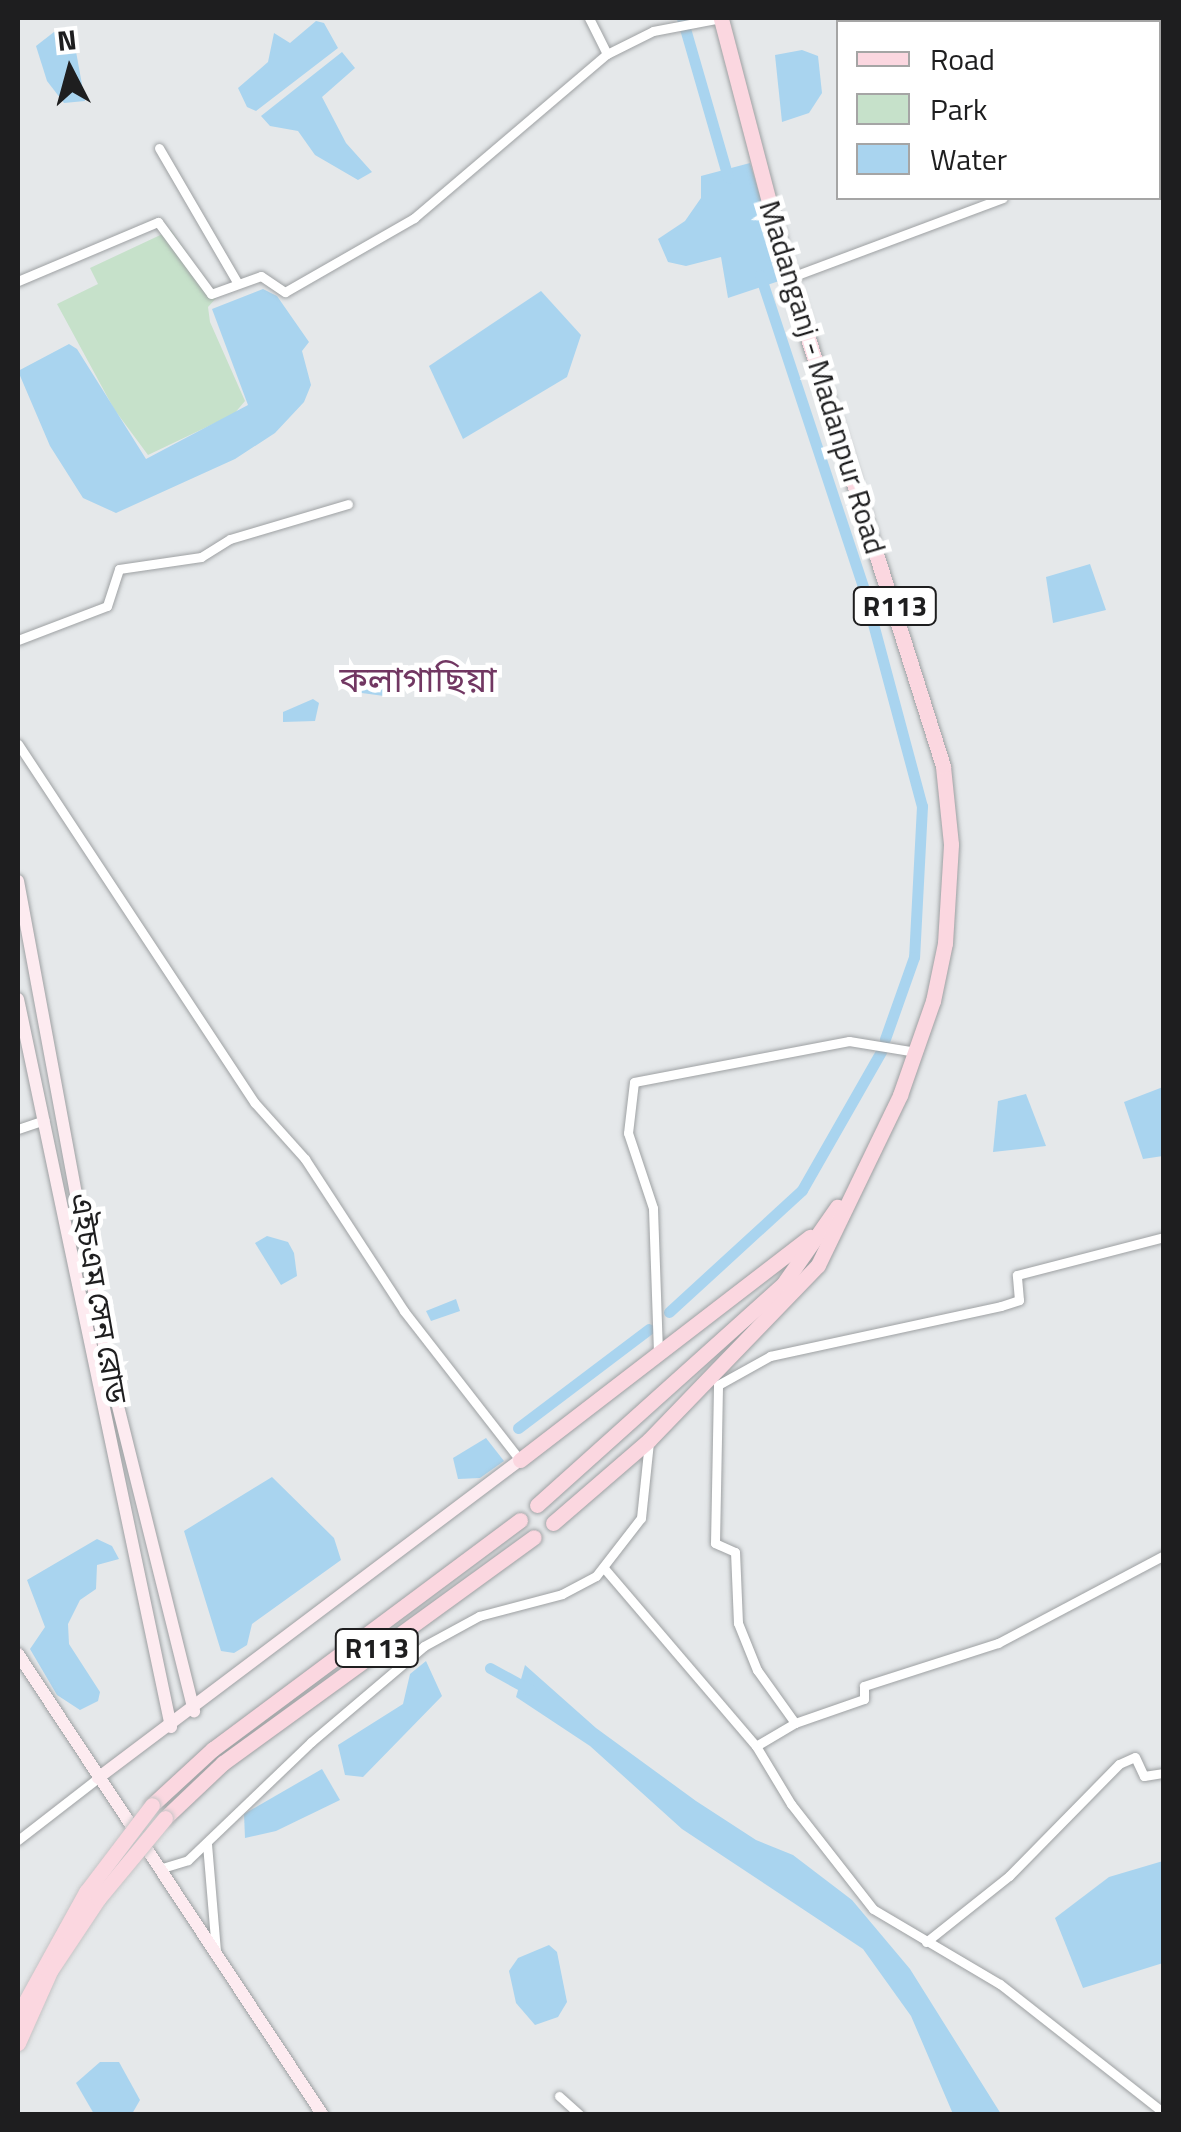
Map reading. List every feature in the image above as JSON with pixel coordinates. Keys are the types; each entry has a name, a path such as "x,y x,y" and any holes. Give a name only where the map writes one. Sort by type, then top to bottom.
{"main road":[{"name":"Madanganj - Madanpur Road","path":"552,1523 648,1440 797,1293 828,1246 848,1192 916,1052 944,943 951,844 943,766 789,278 723,19"},
{"name":"এইচএম সেন রোড","path":"18,881 108,1366 194,1711"},
{"name":"এইচএম সেন রোড","path":"18,999 171,1727"},
{"name":"Madanganj - Madanpur Road","path":"537,1505 784,1282 848,1192"},
{"path":"98,1778 194,1711 824,1224"},
{"name":"R113","path":"18,2016 86,1892 152,1806 213,1749 520,1520"},
{"name":"R113","path":"18,2043 50,1971 98,1899 165,1818 222,1764 534,1537"},
{"path":"18,1654 322,2114"}],"street":[{"path":"589,18 607,54"},
{"path":"18,281 158,222 211,294 237,282 269,278 285,292 414,218 607,54 652,31 723,19"},
{"path":"159,148 237,282"},
{"path":"789,278 999,200"},
{"path":"18,640 103,608 119,569 201,557 230,539 348,504"},
{"path":"18,744 255,1103 305,1158 404,1312 520,1460"},
{"path":"658,1353 653,1208 628,1133 634,1082 849,1042 916,1052"},
{"path":"18,1129 44,1120"},
{"path":"795,1723 757,1670 738,1623 735,1552 714,1543 718,1385 770,1356 1019,1300 1017,1274 1164,1236"},
{"path":"160,1869 188,1860 208,1844 311,1742 424,1646 479,1616 562,1594 604,1568 641,1518 648,1440"},
{"path":"756,1746 795,1723 864,1699 864,1686 914,1666 998,1643 1164,1555"},
{"path":"604,1568 756,1746 791,1804 873,1910 1000,1984 1164,2113"},
{"path":"926,1942 1009,1876 1119,1764 1135,1756 1146,1777 1164,1773"},
{"path":"18,1840 98,1778"},
{"path":"208,1844 216,1954"},
{"path":"559,2096 579,2114"}],"green space":[{"path":"171,230 217,297 208,307 210,322 245,401 234,414 148,455 114,409 57,304 98,284 90,268"}],"water":[{"path":"316,21 324,23 338,48 256,111 247,107 238,88 268,62 274,33 290,43"},
{"path":"54,32 67,32 75,46 85,101 64,103 47,81 36,46"},
{"path":"802,50 818,56 822,93 809,113 782,122 775,55"},
{"path":"342,52 355,68 322,97 346,143 372,172 358,180 315,155 298,131 270,126 261,116"},
{"path":"750,163 785,279 728,298 721,257 686,266 668,262 658,239 685,221 701,198 701,176"},
{"path":"263,289 277,296 309,342 302,351 311,385 304,402 275,433 235,459 116,513 83,498 50,446 18,371 69,344 77,349 146,459 248,405 212,309"},
{"path":"541,291 581,335 567,377 463,439 429,366"},
{"path":"1090,564 1106,610 1053,623 1046,577"},
{"path":"353,672 382,672 384,696 347,691"},
{"path":"313,699 319,703 315,721 283,722 283,712"},
{"path":"1163,1087 1163,1156 1143,1159 1124,1102"},
{"path":"1026,1094 1046,1146 993,1152 998,1101"},
{"path":"267,1236 288,1242 294,1253 297,1276 281,1285 255,1243"},
{"path":"456,1299 460,1311 431,1321 426,1311"},
{"path":"486,1438 504,1461 480,1478 458,1479 453,1458"},
{"path":"272,1477 334,1538 341,1560 252,1624 247,1645 234,1653 221,1651 184,1531"},
{"path":"97,1539 112,1546 119,1559 97,1565 96,1589 80,1600 68,1624 69,1644 100,1692 98,1701 80,1710 57,1695 30,1649 45,1627 27,1580"},
{"path":"426,1661 442,1696 363,1777 345,1775 338,1745 403,1704 410,1674"},
{"path":"525,1665 596,1728 696,1801 756,1840 793,1855 852,1900 910,1969 1001,2114 953,2114 911,2016 863,1949 682,1829 590,1746 516,1697"},
{"path":"322,1769 340,1800 276,1831 245,1838 244,1814"},
{"path":"1163,1861 1163,1963 1083,1988 1055,1918 1109,1877"},
{"path":"549,1945 557,1952 567,2002 558,2017 535,2025 516,2003 509,1971 518,1958"},
{"path":"100,2062 119,2062 140,2100 132,2114 94,2114 76,2083"}],"waterway":[{"path":"682,18 728,177"},
{"path":"760,275 864,590 922,806 914,957 885,1039"},
{"path":"669,1312 802,1190 882,1050"},
{"path":"518,1428 649,1329"},
{"path":"490,1668 530,1690"}],"district":[{"name":"কলাগাছিয়া","path":"418,679"}]}
